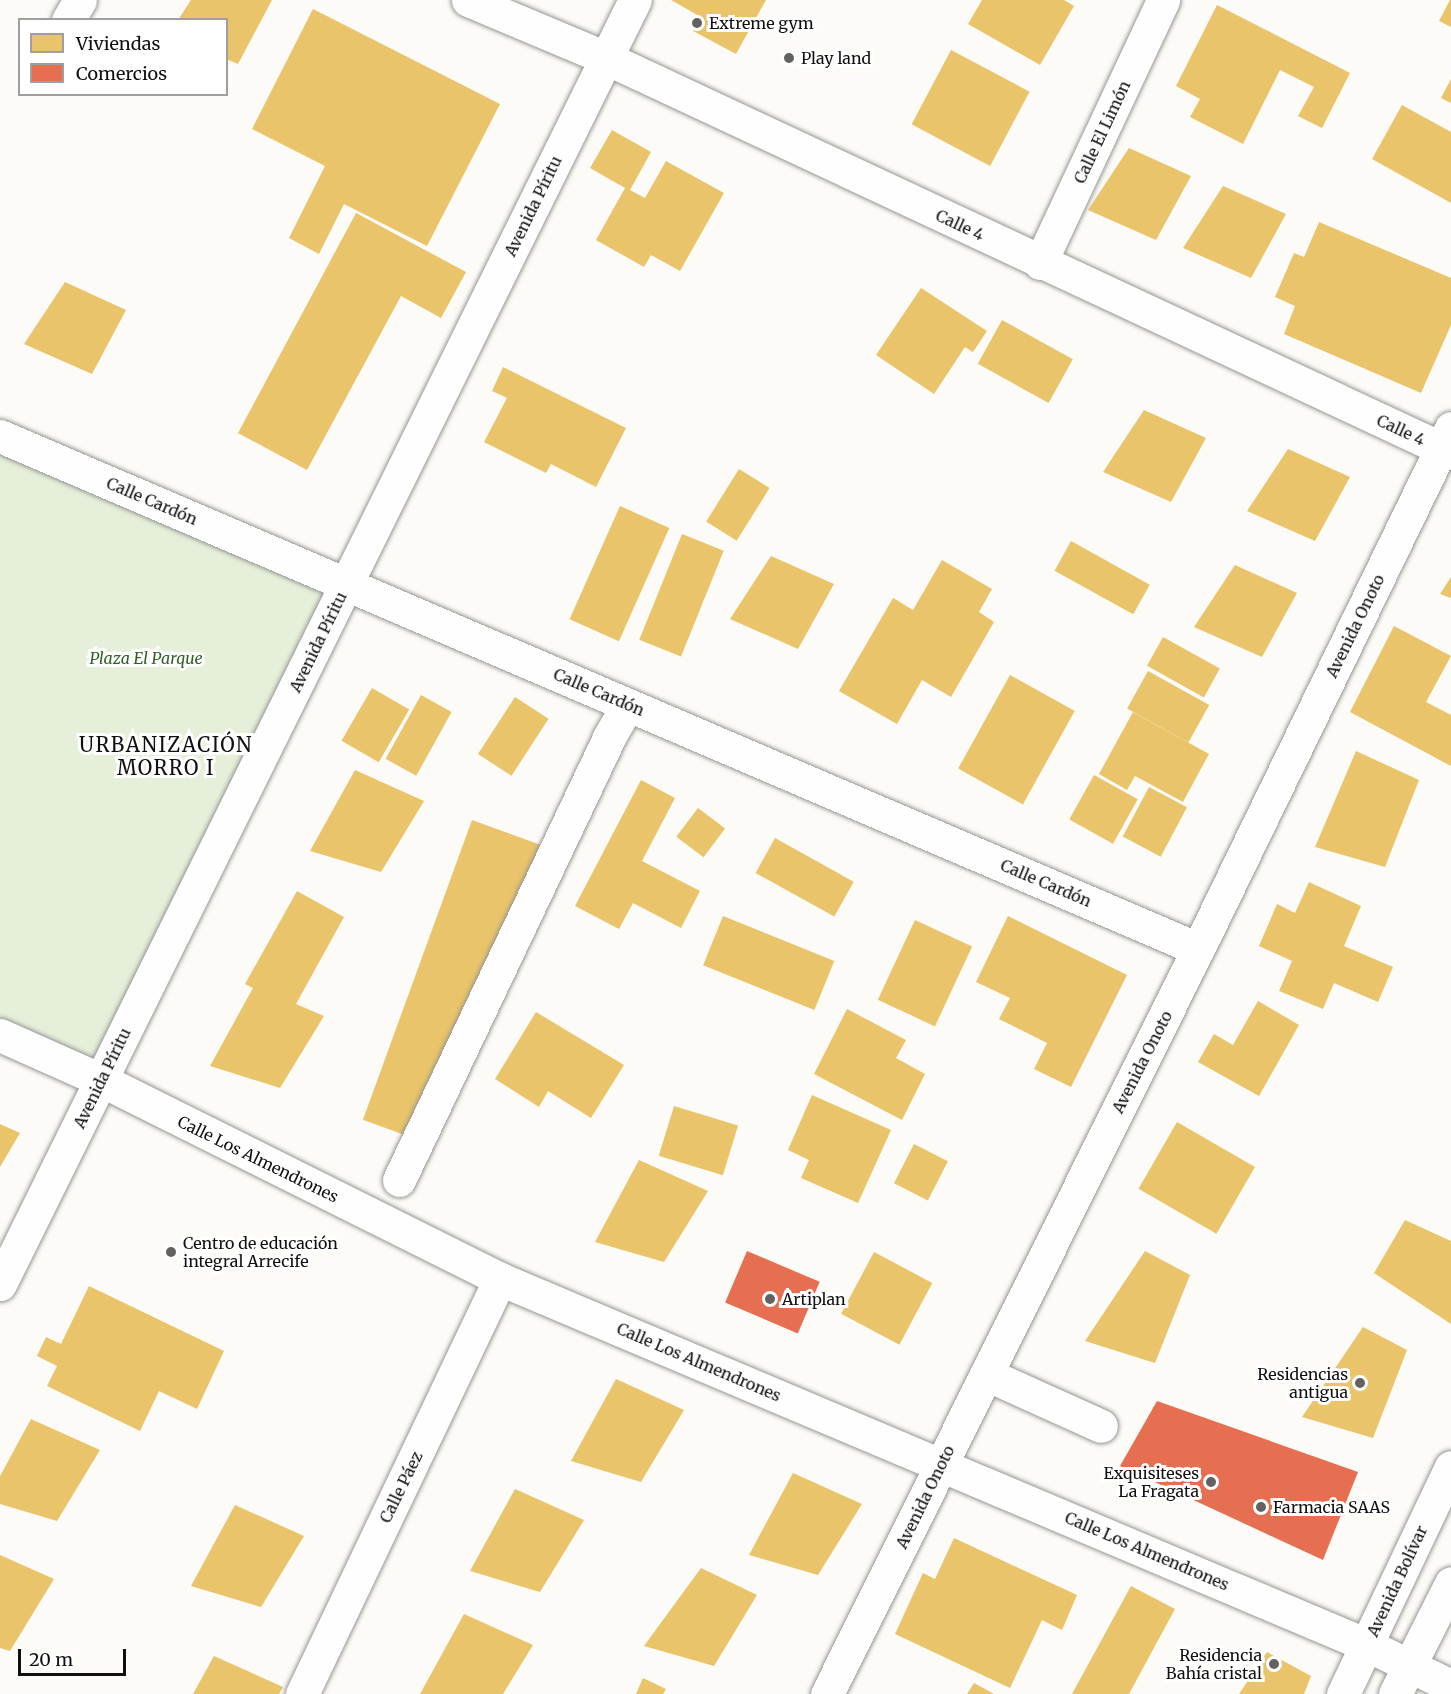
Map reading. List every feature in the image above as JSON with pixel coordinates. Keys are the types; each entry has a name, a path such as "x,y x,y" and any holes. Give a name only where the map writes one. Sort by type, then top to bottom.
{"street":[{"path":"69,18 80,0"},
{"name":"Calle 4","path":"468,0 606,58 1040,263 1448,443"},
{"name":"Avenida Píritu","path":"0,1284 635,0"},
{"name":"Calle El Limón","path":"1040,263 1163,0"},
{"name":"Calle Cardón","path":"0,436 1198,949"},
{"name":"Avenida Onoto","path":"826,1694 1448,443"},
{"path":"399,1180 628,705"},
{"name":"Calle Los Almendrones","path":"0,1035 101,1080 500,1279 941,1463 1366,1645 1402,1680 1451,1686"},
{"name":"Calle Páez","path":"302,1694 500,1279"},
{"path":"986,1374 1101,1426"},
{"name":"Avenida Bolívar","path":"1343,1694 1451,1467"},
{"path":"1402,1680 1451,1583"}],"green space":[{"name":"Plaza El Parque","path":"0,436 347,584 101,1080 0,1035"}],"building: Viviendas":[{"path":"191,0 272,0 238,64 228,60 228,18 179,18"},
{"path":"671,0 766,0 736,54 693,31 701,17"},
{"path":"982,0 1064,0 1074,6 1040,65 968,24"},
{"path":"1451,0 1451,27 1439,21"},
{"path":"1217,5 1350,73 1322,128 1298,116 1314,87 1280,70 1243,144 1190,117 1200,99 1176,86"},
{"path":"313,9 500,104 427,246 344,204 319,254 289,238 325,166 252,129"},
{"path":"951,50 1030,92 990,166 912,124"},
{"path":"1451,79 1451,103 1441,98"},
{"path":"1402,105 1451,132 1451,203 1372,159"},
{"path":"612,130 651,152 630,190 645,198 666,161 724,193 680,271 651,255 644,267 596,240 625,188 590,168"},
{"path":"1129,148 1191,176 1156,240 1088,210"},
{"path":"1223,186 1286,214 1251,278 1183,248"},
{"path":"356,213 466,272 441,318 401,296 307,470 238,433"},
{"path":"1319,222 1451,278 1451,325 1421,393 1284,334 1295,306 1275,297 1294,253 1304,257"},
{"path":"65,282 126,310 92,374 24,344"},
{"path":"921,288 987,331 973,352 965,347 934,394 876,355"},
{"path":"1002,320 1073,359 1049,403 978,364"},
{"path":"503,367 626,428 596,487 551,464 546,473 484,442 507,398 492,391"},
{"path":"1144,410 1206,438 1171,502 1103,472"},
{"path":"1288,449 1350,477 1315,541 1247,511"},
{"path":"739,469 770,488 737,541 706,522"},
{"path":"620,506 669,528 619,641 570,619"},
{"path":"682,534 724,551 681,657 639,640"},
{"path":"1071,541 1150,585 1133,614 1055,571"},
{"path":"771,556 834,584 798,649 730,619"},
{"path":"942,560 992,589 979,612 994,622 951,697 922,680 897,724 839,691 893,598 913,610"},
{"path":"1235,565 1297,593 1262,657 1194,627"},
{"path":"1451,577 1451,598 1440,594"},
{"path":"1394,626 1451,656 1426,702 1451,715 1451,766 1350,712"},
{"path":"1163,637 1220,669 1204,697 1147,666"},
{"path":"1148,671 1209,705 1188,743 1127,709"},
{"path":"1010,675 1075,711 1023,804 958,769"},
{"path":"372,688 409,710 379,762 342,741"},
{"path":"421,695 452,712 416,776 386,759"},
{"path":"515,697 549,719 512,776 478,754"},
{"path":"1133,712 1209,754 1183,802 1135,776 1127,790 1099,774"},
{"path":"1356,751 1419,780 1385,867 1315,847"},
{"path":"355,770 424,801 381,872 310,851"},
{"path":"1094,775 1138,799 1113,844 1069,820"},
{"path":"641,780 675,798 642,861 700,891 681,928 633,903 619,929 575,906"},
{"path":"1149,787 1187,807 1161,857 1123,836"},
{"path":"698,808 725,828 703,857 676,837"},
{"path":"472,820 541,845 431,1145 363,1120"},
{"path":"775,838 854,882 834,917 756,873"},
{"path":"1309,882 1361,906 1344,946 1393,967 1378,1002 1334,983 1323,1009 1279,991 1292,961 1259,946 1277,904 1295,913"},
{"path":"297,891 344,917 296,1004 324,1016 280,1088 210,1066 253,988 245,984"},
{"path":"723,916 834,961 814,1010 703,965"},
{"path":"1008,916 1127,975 1071,1087 1034,1069 1047,1043 999,1019 1010,998 976,982"},
{"path":"915,920 972,947 935,1026 878,1000"},
{"path":"1258,1001 1299,1025 1259,1096 1198,1062 1214,1034 1233,1045"},
{"path":"847,1009 906,1040 896,1058 925,1074 902,1120 814,1074"},
{"path":"536,1012 624,1065 591,1118 548,1091 539,1107 495,1079"},
{"path":"812,1095 891,1130 858,1203 801,1178 809,1160 788,1150"},
{"path":"674,1106 738,1126 723,1175 659,1156"},
{"path":"1177,1122 1255,1167 1216,1234 1138,1189"},
{"path":"0,1124 20,1133 0,1167"},
{"path":"914,1144 948,1161 928,1200 894,1183"},
{"path":"639,1160 708,1191 664,1262 595,1242"},
{"path":"1405,1220 1451,1241 1451,1324 1374,1273"},
{"path":"1145,1251 1190,1275 1155,1363 1085,1341"},
{"path":"874,1252 932,1283 899,1345 841,1314"},
{"path":"89,1286 224,1351 197,1409 159,1391 140,1431 47,1386 57,1366 37,1356 46,1337 61,1344"},
{"name":"Residencias antigua","path":"1363,1327 1407,1350 1373,1438 1302,1417"},
{"path":"616,1379 684,1410 641,1482 571,1461"},
{"path":"31,1419 100,1450 57,1521 0,1504 0,1476"},
{"path":"793,1473 862,1504 818,1575 749,1555"},
{"path":"515,1489 584,1520 540,1592 470,1571"},
{"path":"235,1505 304,1536 261,1607 191,1586"},
{"path":"954,1538 1077,1595 1062,1630 1042,1620 1010,1688 895,1634 923,1573 935,1579"},
{"path":"0,1555 54,1579 10,1651 0,1648"},
{"path":"701,1568 757,1595 714,1666 644,1646"},
{"path":"1131,1586 1175,1609 1129,1694 1072,1694"},
{"path":"464,1614 533,1645 503,1694 420,1694"},
{"name":"Residencia Bahía cristal","path":"1267,1652 1311,1676 1304,1694 1239,1694"},
{"path":"214,1656 283,1687 279,1694 193,1694"},
{"path":"643,1678 666,1689 663,1694 636,1694"},
{"path":"974,1683 994,1694 967,1694"}],"building: Comercios":[{"path":"747,1251 820,1282 798,1333 725,1303"},
{"path":"1157,1401 1358,1472 1323,1560 1120,1466"}],"place":[{"name":"Extreme gym","path":"697,23"},
{"name":"Play land","path":"789,58"},
{"name":"Centro de educación integral Arrecife","path":"171,1252"},
{"name":"Artiplan","path":"770,1299"},
{"name":"Residencias antigua","path":"1360,1383"},
{"name":"Exquisiteses La Fragata","path":"1211,1482"},
{"name":"Farmacia SAAS","path":"1261,1507"},
{"name":"Residencia Bahía cristal","path":"1274,1664"}],"district":[{"name":"URBANIZACIÓN MORRO I","path":"166,756"}]}
